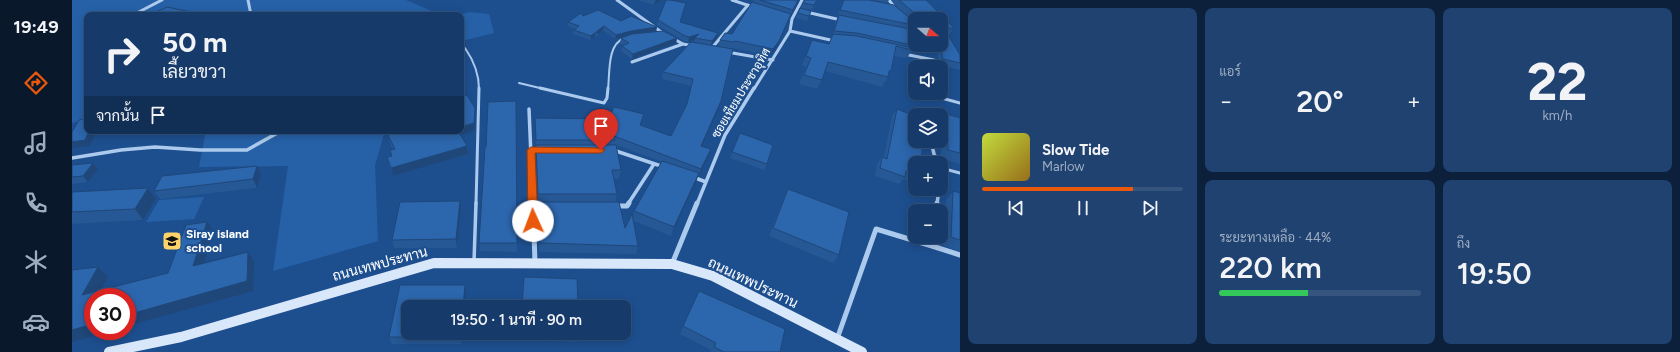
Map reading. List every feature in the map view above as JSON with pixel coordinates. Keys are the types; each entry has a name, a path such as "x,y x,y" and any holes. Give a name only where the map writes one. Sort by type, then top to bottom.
{"street":[{"path":"139,12 162,0"},
{"path":"248,0 250,12"},
{"path":"617,0 663,33 683,44 697,47"},
{"path":"732,0 755,8"},
{"name":"ซอยเทียมประชาอุทิศ","path":"672,264 725,135 790,31 792,19 802,0"},
{"path":"890,0 893,7 897,11"},
{"path":"710,50 748,5"},
{"path":"886,6 893,7"},
{"path":"796,10 845,21"},
{"path":"784,17 792,19"},
{"path":"790,31 840,41"},
{"path":"632,62 683,44"},
{"path":"704,48 718,51"},
{"path":"726,52 773,60"},
{"path":"900,53 934,60"},
{"path":"529,109 535,263"},
{"path":"72,158 121,150 155,147 200,150 247,150 276,134"},
{"path":"531,150 546,150"},
{"path":"608,150 615,150 669,169"},
{"path":"611,206 627,206 654,164"},
{"path":"691,177 706,182"},
{"path":"533,207 541,206"},
{"path":"837,340 876,229 960,255"},
{"name":"ถนนเทพประทาน","path":"115,351 181,337 434,263 672,264 713,276 855,350"}],"lane":[{"path":"657,34 663,33"},
{"path":"519,83 604,103 607,98 612,50 617,41 626,38"},
{"path":"465,48 473,60 479,76 474,263"},
{"path":"948,100 960,103"},
{"path":"948,170 960,173"}],"shaded area":[{"path":"72,0 406,0 434,12 84,12 84,120 72,123"},
{"path":"469,12 489,14 494,33 464,40 464,14"},
{"path":"205,134 384,134 375,165 378,241 273,271 288,166 199,167"},
{"path":"204,197 194,219 146,222 159,200"}],"building":[{"path":"666,0 686,3 680,22 718,33 712,41 695,38 699,34 689,37 685,36 658,20"},
{"path":"760,0 798,0 793,10"},
{"path":"805,0 817,0 814,5 803,3"},
{"path":"844,0 869,0 894,5 908,17 908,24 840,10"},
{"path":"899,0 926,0 938,12 913,12"},
{"path":"752,2 791,14 779,41 773,49 735,41 720,40 725,33 732,34"},
{"path":"167,7 191,12 156,12"},
{"path":"800,8 811,11 809,16 798,13"},
{"path":"598,10 621,21 631,16 657,27 616,35 604,26 597,31 598,33 596,32 591,36 574,30 579,26 568,22 581,13 583,16"},
{"path":"839,15 908,29 908,44 857,33 834,31"},
{"path":"948,22 954,28 948,28"},
{"path":"663,31 677,38 633,54 622,46 629,43 621,38 632,34"},
{"path":"833,34 857,36 908,47 908,49 896,46 891,71 889,71 888,77 828,62 822,80 804,75 811,58 806,56 812,40 829,44"},
{"path":"948,35 960,55 960,63 943,59 942,52 948,52"},
{"path":"691,42 733,49 721,101 701,146 711,149 701,169 614,136 615,140 536,140 535,118 608,119 614,107 644,114 640,125 671,136 687,104 693,79 663,72"},
{"path":"467,95 475,108 474,123 464,126 464,96"},
{"path":"516,101 517,243 479,243 488,102"},
{"path":"897,109 908,113 908,148 922,148 922,156 908,156 908,172 906,171 905,177 880,168 882,157 887,159"},
{"path":"948,114 960,118 960,153 948,150"},
{"path":"84,119 84,134 88,134 85,140 72,142 72,132 79,120"},
{"path":"740,133 773,145 767,164 732,152"},
{"path":"460,134 467,146 391,168 387,157 392,156 390,150 395,149 388,135"},
{"path":"536,145 616,145 621,170 612,170 617,194 538,194"},
{"path":"662,161 699,173 674,227 634,211"},
{"path":"93,163 83,176 72,177 72,165"},
{"path":"257,166 253,179 154,191 162,176"},
{"path":"148,188 135,209 72,212 72,192"},
{"path":"788,189 849,212 839,255 773,228"},
{"path":"953,191 960,193 960,240 951,237"},
{"path":"460,201 456,239 392,240 400,202"},
{"path":"539,202 619,202 625,228 632,214 638,246 540,243"},
{"path":"207,222 193,266 248,252 247,281 136,312 136,288 109,288 168,273 186,225"},
{"path":"98,267 86,288 84,288 82,295 84,294 84,327 72,330 72,270"},
{"path":"524,277 577,279 578,300 522,300"},
{"path":"400,285 465,285 464,300 401,300 401,337 389,337"},
{"path":"699,291 785,329 780,352 724,352 714,347 716,343 683,326"}],"place":[{"name":"Siray island school","path":"172,241"}],"route":[{"path":"533,221 531,150 601,150"}]}
